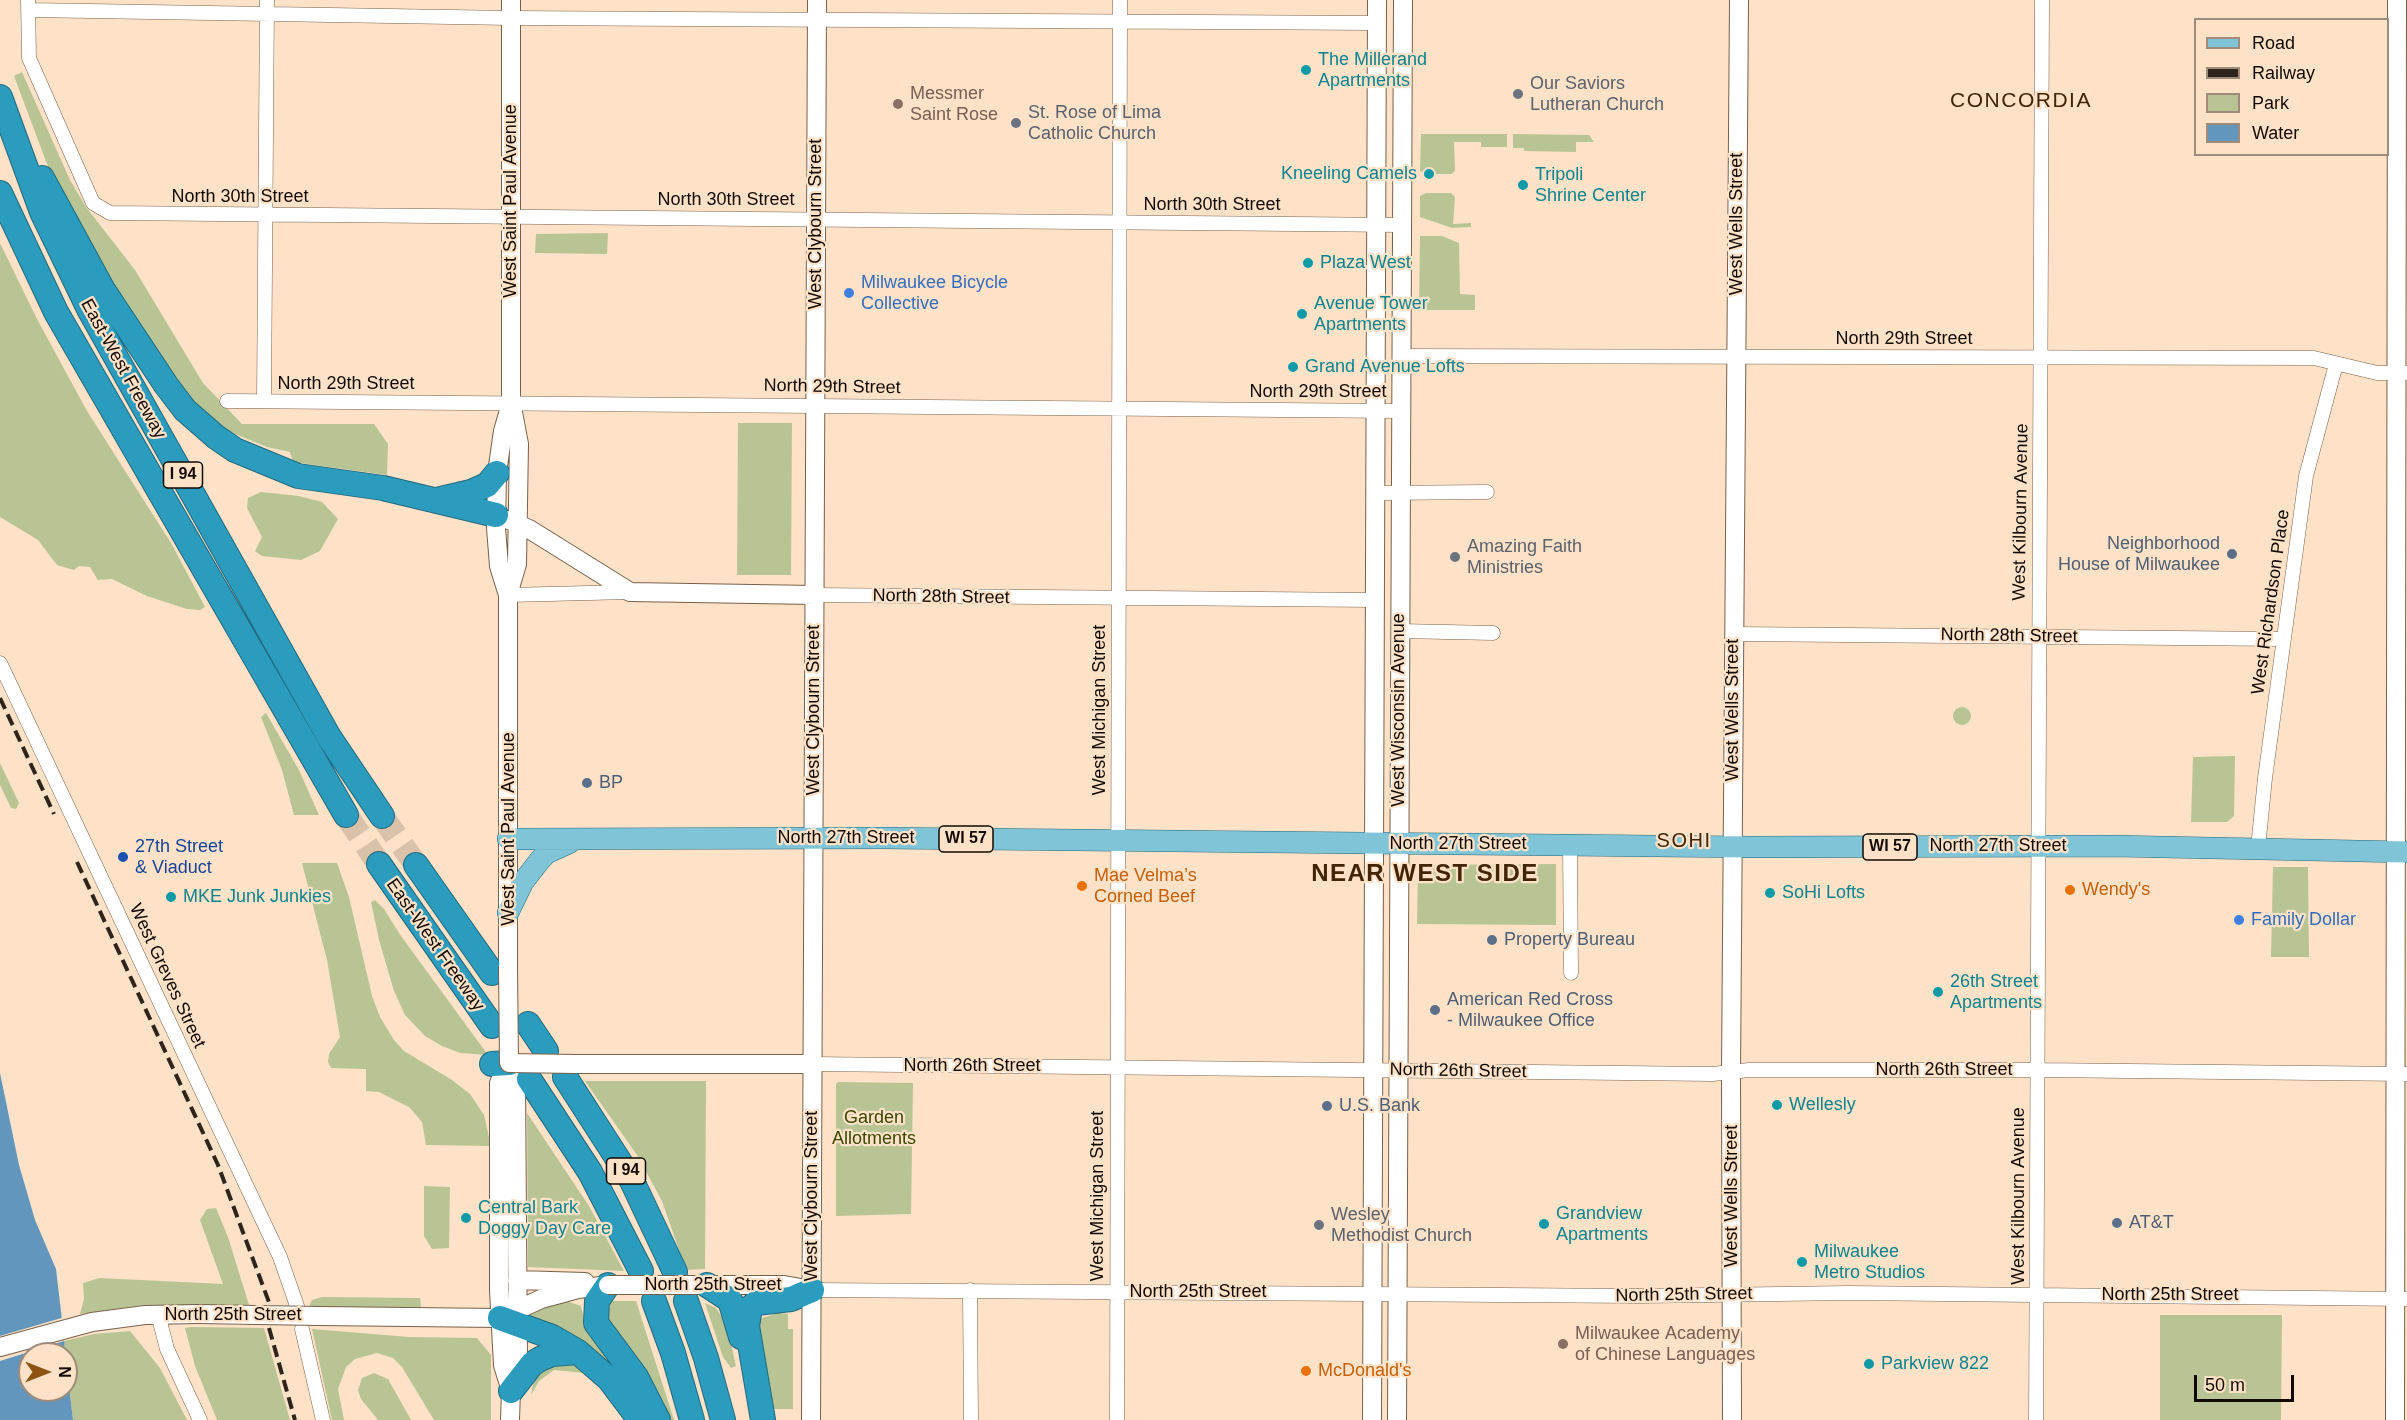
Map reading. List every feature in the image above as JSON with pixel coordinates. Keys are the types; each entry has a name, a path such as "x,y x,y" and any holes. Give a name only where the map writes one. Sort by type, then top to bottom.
{"highway":[{"name":"East-West Freeway","path":"0,96 42,212 90,311 329,737 381,816"},
{"path":"8,122 104,290 185,410 235,450 298,476 383,488 439,499 496,515"},
{"name":"East-West Freeway","path":"0,193 56,312 346,815"},
{"path":"439,499 471,492 486,485 497,473"},
{"name":"East-West Freeway","path":"379,864 492,1026"},
{"name":"East-West Freeway","path":"416,865 500,969"},
{"path":"528,1024 546,1051"},
{"name":"I 94","path":"571,1071 627,1173 675,1272"},
{"name":"I 94","path":"523,1089 590,1172 641,1271"},
{"path":"608,1285 597,1301 596,1323 636,1377 658,1420"},
{"path":"723,1420 706,1358 697,1290 730,1300 754,1376"},
{"path":"763,1420 747,1326 750,1308 756,1303 791,1299 812,1290"},
{"path":"654,1301 673,1353 692,1420"},
{"path":"512,1317 578,1352 609,1379 640,1420"},
{"path":"511,1390 532,1364 540,1359 552,1354 578,1352"}],"main road":[{"name":"North 27th Street","path":"508,839 813,837 1732,847 2037,846 2401,851"},
{"path":"508,913 524,882 540,860 548,853 579,839"}],"street":[{"name":"West Michigan Street","path":"1117,1420 1120,0"},
{"name":"West Wisconsin Avenue","path":"1372,1420 1377,0"},
{"name":"West Wisconsin Avenue","path":"1397,1420 1396,1070 1403,0"},
{"name":"West Wells Street","path":"1732,1420 1732,847 1739,0"},
{"name":"West Kilbourn Avenue","path":"2036,1420 2037,636 2042,0"},
{"path":"2395,1420 2401,1299 2402,373 2397,0"},
{"path":"28,5 817,9 1120,19 1377,23"},
{"name":"North 30th Street","path":"28,5 29,58 51,112 93,203 101,210 122,215 1401,225"},
{"path":"264,401 267,7"},
{"name":"West Saint Paul Avenue","path":"511,9 511,402 519,444 519,524 517,564 508,595 508,913 500,969 501,1068 499,1083 512,1317"},
{"name":"West Clybourn Street","path":"811,1420 817,9"},
{"name":"North 29th Street","path":"1400,356 2314,358 2377,373 2402,373"},
{"name":"West Richardson Place","path":"2258,848 2265,778 2306,476 2336,364"},
{"name":"North 29th Street","path":"227,401 1399,411"},
{"name":"West Saint Paul Avenue","path":"508,595 499,566 496,515 497,473 503,431 511,402"},
{"path":"1376,493 1487,492"},
{"path":"496,515 519,524 630,592"},
{"name":"North 28th Street","path":"508,595 630,592 814,596 1374,600"},
{"path":"1374,600 1386,613 1388,639 1400,655"},
{"path":"1400,631 1493,633"},
{"name":"North 28th Street","path":"1734,634 2284,639"},
{"name":"West Greves Street","path":"0,663 280,1257 297,1306"},
{"path":"1570,845 1571,974"},
{"name":"North 26th Street","path":"501,1068 571,1071 812,1064 1702,1074 2038,1070 2401,1074"},
{"name":"West Saint Paul Avenue","path":"501,1068 523,1089 517,1280 502,1365 511,1390 510,1420"},
{"path":"517,1280 574,1280 608,1285"},
{"name":"North 25th Street","path":"0,1347 92,1322 158,1314 512,1317 567,1292 608,1285 697,1290 784,1285 812,1290 1397,1295 2036,1295 2401,1299"},
{"path":"970,1290 971,1420"},
{"path":"158,1314 167,1349 200,1420"},
{"path":"302,1329 323,1420"}],"green space":[{"path":"22,72 70,180 86,207 135,270 203,383 242,424 374,424 388,444 387,475 293,462 290,452 267,447 223,429 189,402 154,358 56,188 14,76"},
{"path":"1421,134 1507,134 1507,147 1481,147 1481,142 1454,142 1455,170 1452,174 1426,174 1420,171"},
{"path":"1513,134 1589,135 1594,142 1576,142 1576,152 1524,151 1524,148 1513,148"},
{"path":"1426,193 1451,193 1455,197 1453,224 1471,223 1471,227 1452,228 1420,217 1420,196"},
{"path":"608,233 607,254 535,253 536,234"},
{"path":"1420,236 1442,236 1459,243 1460,294 1475,295 1475,310 1419,310"},
{"path":"0,243 37,319 87,411 171,543 205,607 200,610 187,609 147,596 112,579 98,580 90,567 79,566 74,570 57,565 38,540 0,517"},
{"path":"738,423 792,423 791,575 737,575"},
{"path":"261,492 299,496 322,502 338,519 320,551 301,560 262,556 255,551 262,537 247,508 248,498"},
{"path":"1962,707 1968,710 1971,716 1968,722 1962,725 1956,722 1953,716 1956,710"},
{"path":"266,713 299,770 319,815 294,815 282,770 261,717"},
{"path":"2235,756 2234,816 2227,822 2191,822 2193,757"},
{"path":"0,763 19,803 16,809 11,808 0,785"},
{"path":"302,863 337,863 349,897 372,996 380,1017 394,1040 404,1051 452,1080 470,1094 484,1115 491,1146 426,1145 422,1122 409,1107 379,1092 366,1091 366,1069 331,1068 328,1062 329,1054 340,1037 327,960"},
{"path":"1556,864 1556,925 1417,924 1418,868 1424,865"},
{"path":"2273,867 2308,867 2309,957 2271,957"},
{"path":"375,900 384,909 401,936 488,1055 460,1053 442,1046 425,1036 405,1015 394,991 379,940 371,902"},
{"path":"585,1081 706,1081 705,1269 686,1270 662,1201 637,1155"},
{"name":"Garden Allotments","path":"838,1082 913,1083 911,1214 836,1216 836,1084"},
{"path":"527,1113 589,1206 624,1271 528,1267"},
{"path":"424,1186 450,1187 449,1248 432,1249 424,1236"},
{"path":"216,1208 228,1237 249,1305 144,1305 80,1314 84,1299 83,1283 99,1278 223,1284 200,1220 207,1209"},
{"path":"322,1297 420,1298 421,1307 309,1307 312,1300"},
{"path":"566,1301 581,1306 587,1330 629,1380 529,1320 528,1313"},
{"path":"610,1301 636,1301 674,1420 665,1420 605,1315"},
{"path":"705,1303 716,1308 727,1325 736,1366 731,1368 723,1357"},
{"path":"778,1313 788,1314 788,1329 793,1329 793,1409 771,1409 757,1327 762,1318"},
{"path":"2160,1315 2282,1315 2281,1420 2160,1420"},
{"path":"185,1328 264,1328 290,1420 217,1420 195,1366"},
{"path":"312,1329 409,1337 477,1338 491,1355 491,1420 434,1420 402,1367 393,1358 377,1353 355,1359 346,1367 338,1389 344,1420 332,1420"},
{"path":"130,1331 160,1368 187,1420 73,1420 71,1402 78,1402 78,1342 64,1341 94,1334"},
{"path":"572,1362 585,1373 554,1370 539,1381 531,1395 533,1384 541,1373 539,1370 545,1366"},
{"path":"374,1373 388,1379 411,1420 378,1420 361,1399 358,1390 362,1378"}],"water":[{"path":"0,1073 19,1165 35,1220 56,1269 64,1342 18,1342 18,1402 71,1402 73,1420 0,1420"}],"pier":[{"path":"65,1317 67,1340 18,1342 18,1355 0,1361 0,1336"}],"tunnel":[{"path":"346,815 379,864"},
{"path":"382,816 416,865"}],"railway":[{"path":"0,698 54,814"},
{"path":"77,862 218,1165 270,1305"},
{"path":"269,1328 295,1420"}],"place":[{"name":"The Millerand Apartments","path":"1306,70"},
{"name":"Our Saviors Lutheran Church","path":"1518,94"},
{"name":"Messmer Saint Rose","path":"898,104"},
{"name":"St. Rose of Lima Catholic Church","path":"1016,123"},
{"name":"Kneeling Camels","path":"1429,174"},
{"name":"Tripoli Shrine Center","path":"1523,185"},
{"name":"Plaza West","path":"1308,263"},
{"name":"Milwaukee Bicycle Collective","path":"849,293"},
{"name":"Avenue Tower Apartments","path":"1302,314"},
{"name":"Grand Avenue Lofts","path":"1293,367"},
{"name":"Neighborhood House of Milwaukee","path":"2232,554"},
{"name":"Amazing Faith Ministries","path":"1455,557"},
{"name":"BP","path":"587,783"},
{"name":"27th Street & Viaduct","path":"123,857"},
{"name":"Mae Velma’s Corned Beef","path":"1082,886"},
{"name":"Wendy's","path":"2070,890"},
{"name":"SoHi Lofts","path":"1770,893"},
{"name":"MKE Junk Junkies","path":"171,897"},
{"name":"Family Dollar","path":"2239,920"},
{"name":"Property Bureau","path":"1492,940"},
{"name":"26th Street Apartments","path":"1938,992"},
{"name":"American Red Cross - Milwaukee Office","path":"1435,1010"},
{"name":"Wellesly","path":"1777,1105"},
{"name":"U.S. Bank","path":"1327,1106"},
{"name":"Central Bark Doggy Day Care","path":"466,1218"},
{"name":"AT&T","path":"2117,1223"},
{"name":"Grandview Apartments","path":"1544,1224"},
{"name":"Wesley Methodist Church","path":"1319,1225"},
{"name":"Milwaukee Metro Studios","path":"1802,1262"},
{"name":"Milwaukee Academy of Chinese Languages","path":"1563,1344"},
{"name":"Parkview 822","path":"1869,1364"},
{"name":"McDonald's","path":"1306,1371"}],"district":[{"name":"CONCORDIA","path":"2021,101"},
{"name":"SOHI","path":"1684,841"},
{"name":"NEAR WEST SIDE","path":"1425,874"}]}
